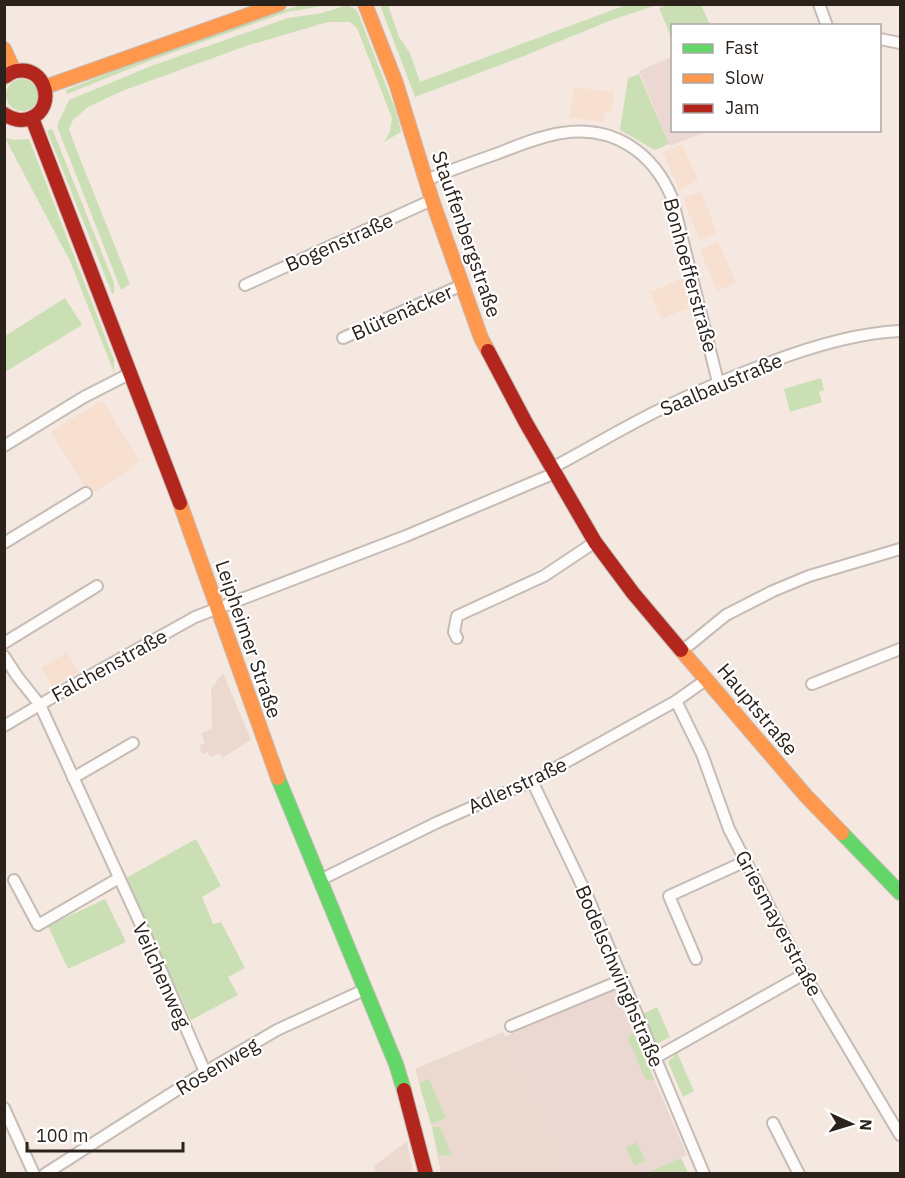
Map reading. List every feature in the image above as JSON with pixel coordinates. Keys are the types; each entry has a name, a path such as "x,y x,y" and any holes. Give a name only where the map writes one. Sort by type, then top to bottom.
{"street":[{"path":"45,87 279,4"},
{"name":"Stauffenbergstraße","path":"364,4 396,83 432,200 487,349 553,471"},
{"path":"819,4 826,24"},
{"path":"881,39 900,43"},
{"path":"4,49 9,74 29,71 42,80 46,102 39,114 32,118 15,120 4,114"},
{"name":"Leipheimer Straße","path":"32,118 189,526 216,608 282,789 396,1064 411,1111 426,1173"},
{"name":"Bonhoefferstraße","path":"426,180 515,147 562,133 593,133 613,136 633,148 653,164 662,176 672,198 718,382"},
{"name":"Bogenstraße","path":"245,285 432,200"},
{"name":"Blütenäcker","path":"343,338 462,285"},
{"name":"Saalbaustraße","path":"216,608 374,549 553,471 659,410 718,382 837,340 900,331"},
{"path":"4,446 84,397 131,373"},
{"name":"Hauptstraße","path":"553,471 595,542 633,593 817,809 900,893"},
{"path":"4,543 86,493"},
{"path":"457,638 454,632 457,616 544,576 595,542"},
{"path":"682,651 726,615 773,591 809,576 900,549"},
{"path":"4,643 97,586"},
{"name":"Falchenstraße","path":"4,726 150,642 216,608"},
{"path":"812,684 900,649"},
{"name":"Veilchenweg","path":"4,656 40,705 205,1072"},
{"name":"Adlerstraße","path":"320,880 438,822 531,781 676,701 707,679"},
{"name":"Griesmayerstraße","path":"676,701 702,754 729,829 804,974 900,1135"},
{"path":"73,778 133,743"},
{"name":"Bodelschwinghstraße","path":"531,781 589,900 704,1173"},
{"path":"696,959 669,896 746,861"},
{"path":"14,880 38,925 119,878"},
{"path":"655,1058 804,974"},
{"path":"511,1026 622,980"},
{"name":"Rosenweg","path":"45,1173 205,1072 277,1030 366,989"},
{"path":"4,1108 34,1173"},
{"path":"773,1123 799,1173"}],"shaded area":[{"path":"671,57 671,132 705,132 670,146 639,71"},
{"path":"574,87 614,92 611,113 605,113 604,122 570,117"},
{"path":"682,144 698,180 679,189 663,152"},
{"path":"701,191 717,233 699,240 683,198"},
{"path":"718,242 736,283 717,291 700,250"},
{"path":"686,277 694,306 661,319 650,292"},
{"path":"102,400 140,461 90,495 51,432"},
{"path":"67,652 79,672 53,688 41,668"},
{"path":"223,673 251,740 222,758 220,753 210,757 208,752 202,754 199,745 205,743 201,733 212,729 211,689"},
{"path":"614,987 687,1155 681,1158 688,1173 567,1173 505,1037"},
{"path":"503,1032 567,1173 441,1173 432,1127 415,1069"},
{"path":"407,1141 413,1173 375,1173 374,1166"}],"green space":[{"path":"300,5 328,5 287,12 149,61 67,94 66,90 148,57"},
{"path":"347,5 358,13 397,114 401,132 384,142 390,132 392,118 357,28 350,22 328,22 246,46 122,91 88,107 73,120 69,129 130,284 121,290 58,129 58,123 69,100 151,66 288,18 322,13"},
{"path":"380,5 388,5 399,37 410,53 420,82 626,5 657,5 614,19 415,97"},
{"path":"667,5 701,5 710,24 671,24 671,37 659,8"},
{"path":"639,74 669,144 655,150 620,130 628,78"},
{"path":"22,79 34,83 38,95 34,107 22,111 10,107 6,95 10,83"},
{"path":"51,129 114,283 114,294 47,131"},
{"path":"5,138 29,139 114,360 114,372 70,261"},
{"path":"65,298 82,325 5,372 5,336"},
{"path":"821,378 824,390 819,392 822,402 790,412 784,389"},
{"path":"196,839 221,886 202,897 213,924 221,922 245,968 228,977 238,995 191,1020 126,878"},
{"path":"105,899 126,942 68,969 48,926"},
{"path":"657,1007 670,1037 658,1043 653,1040 641,1015"},
{"path":"633,1033 654,1079 645,1078 628,1039"},
{"path":"677,1053 694,1091 683,1097 668,1062"},
{"path":"429,1079 446,1118 431,1124 419,1083"},
{"path":"432,1127 440,1127 452,1156 438,1155"},
{"path":"637,1142 645,1161 634,1166 626,1147"},
{"path":"681,1158 688,1173 647,1173"}],"traffic: fast":[{"path":"278,778 396,1064 404,1090"},
{"path":"842,833 900,893"}],"traffic: slow":[{"path":"45,87 279,4"},
{"path":"365,4 396,83 432,200 481,338 488,351"},
{"path":"4,49 14,71"},
{"path":"180,503 278,778"},
{"path":"681,650 806,796 842,833"}],"traffic: jam":[{"path":"4,77 17,71 35,74 41,80 45,97 44,105 39,113 31,118 17,120 4,114"},
{"path":"32,118 180,503"},
{"path":"488,351 526,423 595,542 633,593 681,650"},
{"path":"404,1090 426,1174"}]}
